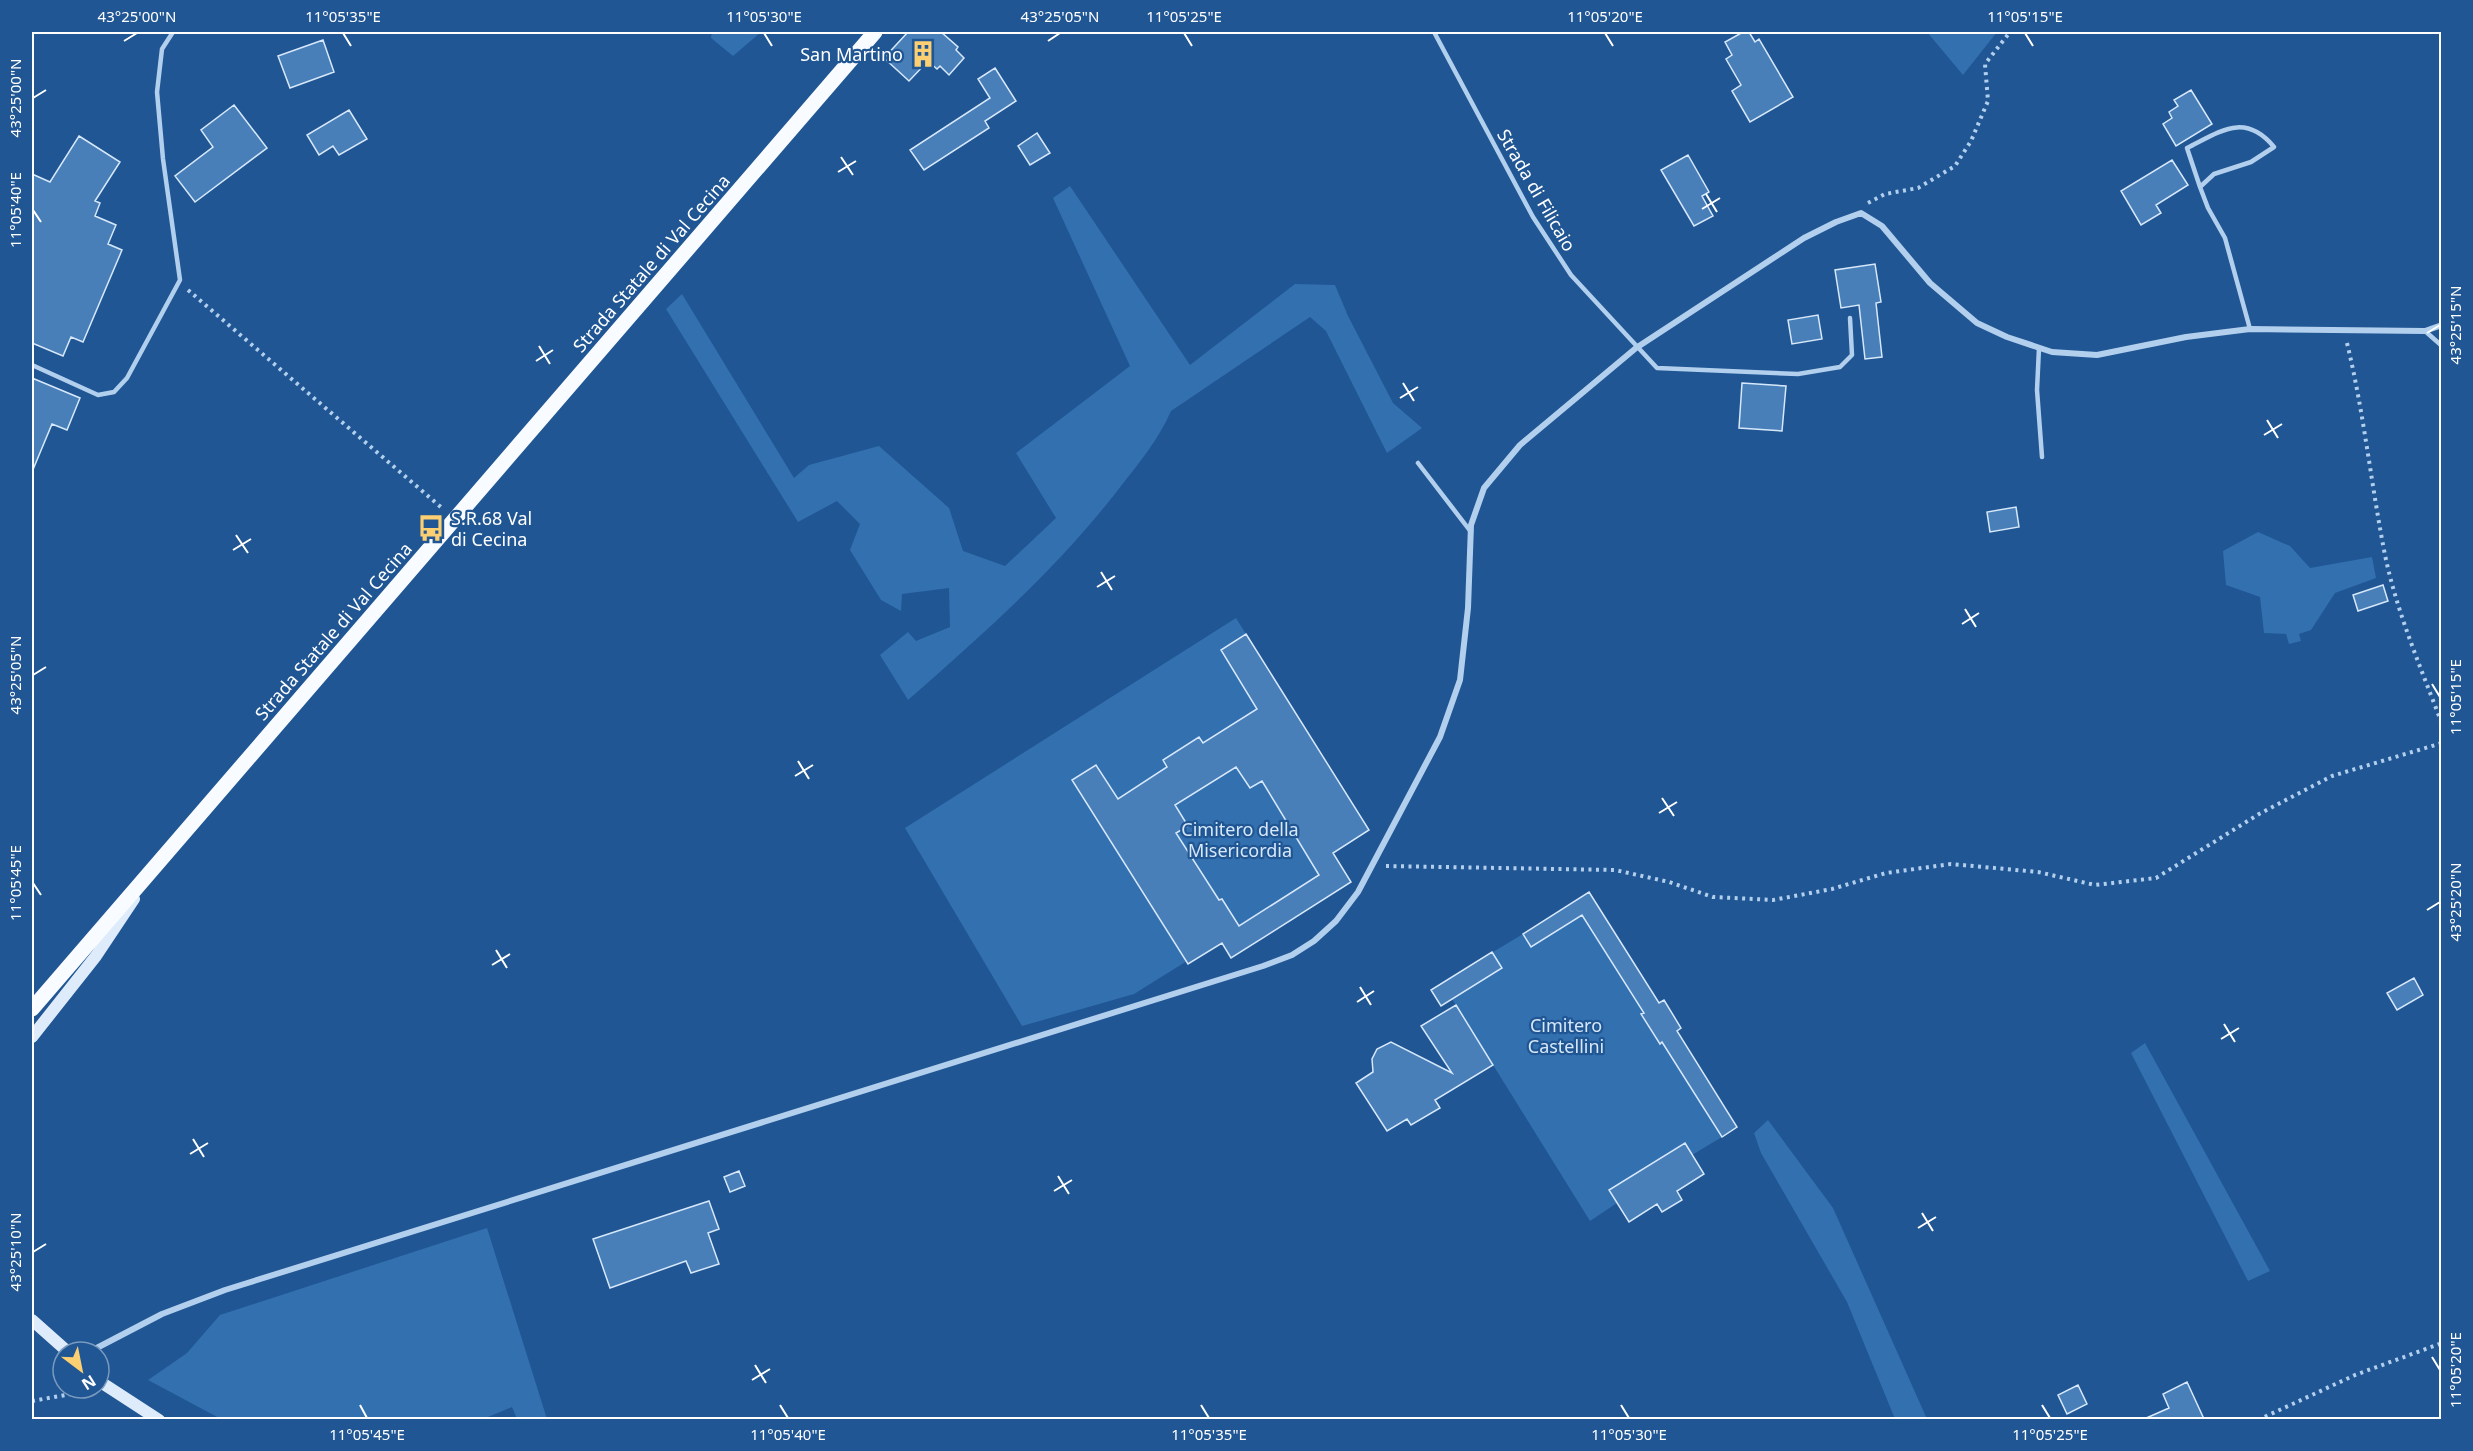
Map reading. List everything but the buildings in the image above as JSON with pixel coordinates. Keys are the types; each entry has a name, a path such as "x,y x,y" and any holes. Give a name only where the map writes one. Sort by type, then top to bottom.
{"main road":[{"name":"Strada Statale di Val Cecina","path":"32,1010 875,32"},
{"path":"32,1037 96,956 161,859"},
{"path":"32,1312 50,1335"},
{"path":"32,1320 55,1340"},
{"path":"111,1389 159,1419"}],"street":[{"path":"111,1341 162,1314 225,1290 1263,966 1292,955 1314,941 1336,921 1358,892 1431,756 1451,710 1465,649 1471,532 1484,488 1520,445 1636,348 1804,238 1836,222 1861,213 1882,226 1930,283 1977,323 2052,352 2097,355 2186,337 2250,329 2425,331 2442,325"}],"lane":[{"path":"32,365 98,395 114,392 127,378 180,280 157,92 162,49 173,32"},
{"name":"Strada di Filicaio","path":"1434,32 1533,217 1571,275 1636,348 1657,368 1798,374 1840,366 1852,355 1850,318"},
{"path":"2200,187 2214,174 2251,162 2274,147 2263,133 2241,126 2219,132 2187,148 2200,187 2225,238 2250,329"},
{"path":"2425,331 2442,346"},
{"path":"2039,348 2037,390 2042,457"},
{"path":"1418,464 1471,532"}],"path":[{"path":"1861,213 1870,201 1885,194 1918,188 1955,166 1971,141 1988,101 1985,63 2010,32"},
{"path":"180,280 455,519"},
{"path":"2344,330 2360,399 2385,555 2401,615 2442,724"},
{"path":"1373,865 1615,870 1669,882 1713,897 1773,900 1832,889 1886,873 1951,864 2038,872 2095,885 2156,878 2259,814 2332,776 2442,742"},
{"path":"2258,1419 2346,1379 2442,1343"},
{"path":"32,1401 51,1398"}],"green space":[{"path":"712,32 761,32 733,56 711,38"},
{"path":"1927,32 1997,32 1963,75"},
{"path":"1070,186 1190,365 1295,284 1335,285 1348,316 1393,403 1422,428 1387,453 1326,331 1310,317 1171,411 1154,442 1140,461 1069,548 991,625 908,700 880,655 908,632 916,641 950,627 949,588 902,594 901,611 881,600 850,550 860,524 837,501 798,522 666,309 682,294 794,478 809,465 879,446 949,508 963,551 1005,566 1056,518 1016,453 1130,366 1053,198"},
{"path":"2258,532 2290,546 2310,568 2372,557 2376,578 2335,593 2311,630 2299,634 2301,641 2289,644 2286,634 2264,633 2260,597 2226,585 2223,551"},
{"name":"Cimitero della Misericordia","path":"1236,618 1246,634 1221,651 1323,813 1349,798 1358,812 1302,847 1319,875 1284,898 1296,918 1288,923 1275,903 1239,926 1221,899 1202,911 1212,947 1097,765 1073,780 1187,961 1134,994 1022,1026 905,828","holes":["1244,717 1262,781 1250,788 1235,764 1193,794 1173,803 1188,826 1176,833 1213,891 1195,902 1127,793 1167,767 1163,760 1203,743"]},
{"name":"Cimitero Castellini","path":"1582,915 1644,1013 1641,1015 1659,1043 1662,1042 1722,1137 1692,1155 1684,1143 1609,1190 1617,1203 1590,1221 1452,999 1502,968 1493,952 1523,934 1531,947"},
{"path":"2145,1043 2270,1271 2248,1281 2131,1053"},
{"path":"1768,1120 1833,1208 1927,1419 1895,1419 1847,1302 1761,1153 1754,1133"},
{"path":"487,1228 547,1419 517,1419 512,1407 481,1420 221,1419 148,1380 187,1353 220,1315"}],"place":[{"name":"San Martino","path":"923,54"},
{"name":"S.R.68 Val di Cecina","path":"431,528"}]}
